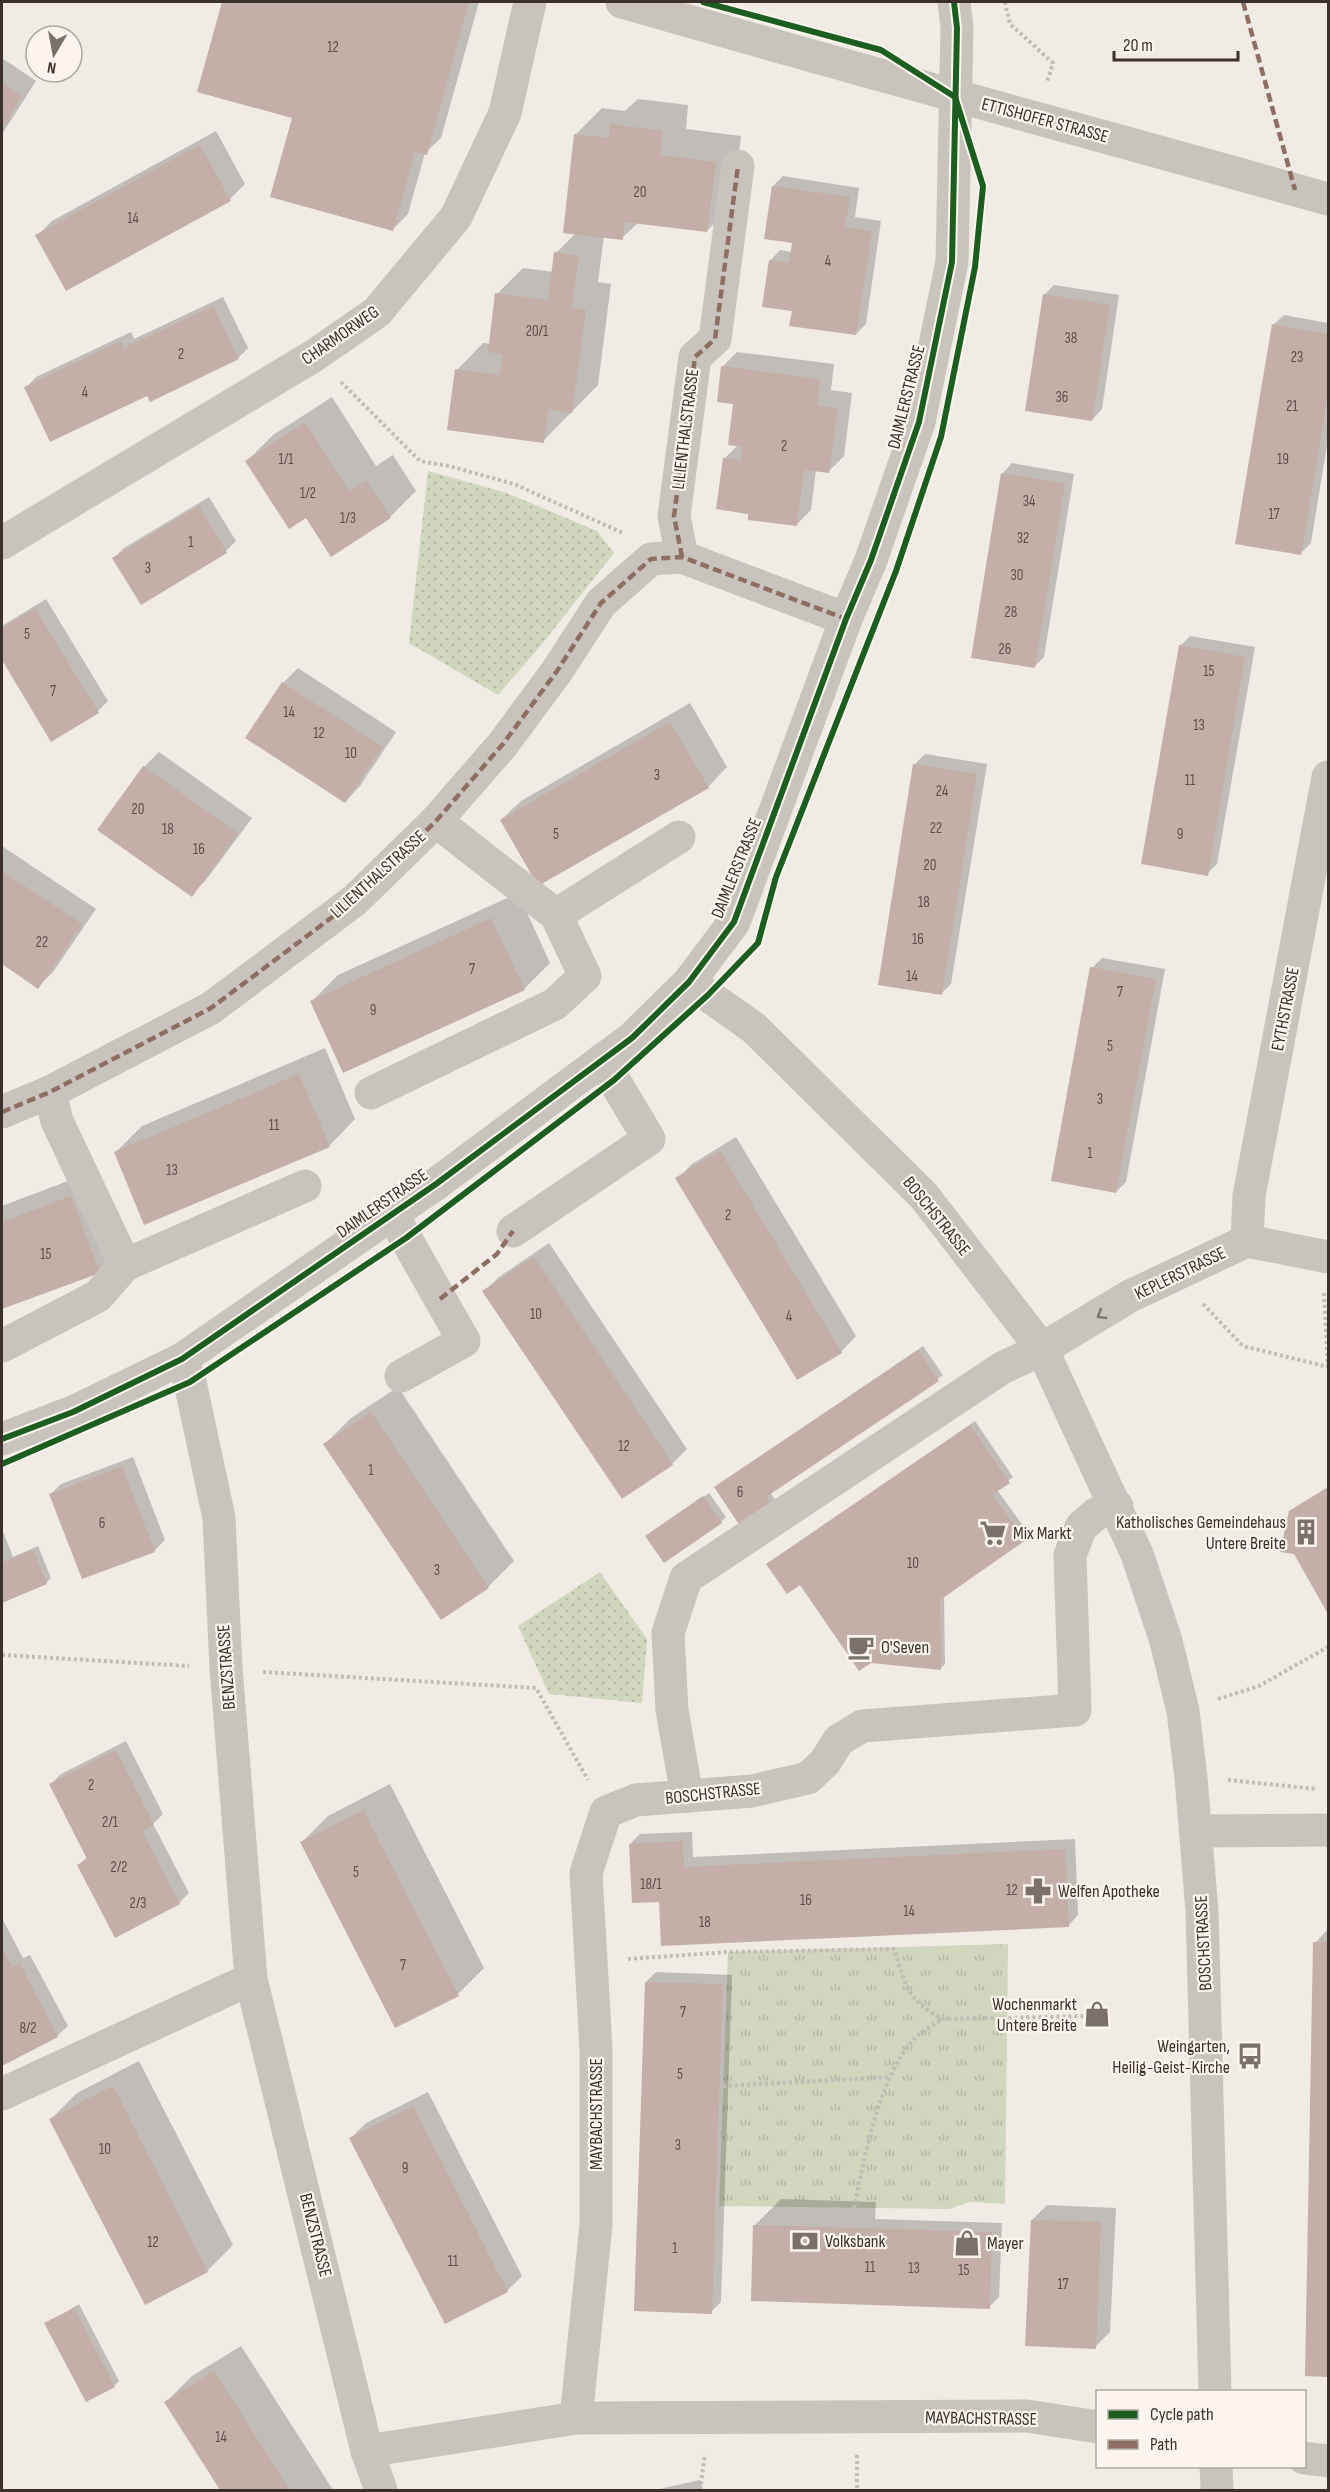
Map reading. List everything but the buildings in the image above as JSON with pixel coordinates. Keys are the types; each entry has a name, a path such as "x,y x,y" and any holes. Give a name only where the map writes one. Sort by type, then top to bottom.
{"street":[{"name":"CHARMORWEG","path":"2,543 315,355 377,312 456,217 505,113 530,2"},
{"name":"ETTISHOFER STRASSE","path":"622,2 954,97 1037,117 1329,199"},
{"name":"DAIMLERSTRASSE","path":"2,1439 73,1412 182,1359 392,1214 632,1038 689,982 734,922 846,619 871,560 919,422 952,262 957,28 954,2"},
{"name":"LILIENTHALSTRASSE","path":"2,1112 50,1092 211,1008 355,900 436,821 503,744 557,671 601,603 666,558 674,516 695,357 715,339 738,166"},
{"path":"666,558 846,619"},
{"name":"EYTHSTRASSE","path":"1246,1241 1249,1196 1329,777"},
{"path":"371,1093 555,1004 585,976 556,915 436,821"},
{"path":"556,915 679,837"},
{"name":"BOSCHSTRASSE","path":"689,982 754,1028 924,1196 1042,1349 1117,1506 1137,1554 1166,1641 1183,1711 1196,1831 1202,1911 1207,2056 1215,2390"},
{"path":"513,1231 649,1140 602,1060"},
{"path":"50,1092 57,1121 125,1265"},
{"path":"2,1346 98,1296 125,1265 305,1186"},
{"path":"392,1214 464,1341 401,1376"},
{"name":"KEPLERSTRASSE","path":"687,1796 672,1710 668,1633 686,1578 1002,1368 1042,1349 1130,1296 1246,1241 1325,1257"},
{"name":"BENZSTRASSE","path":"182,1359 190,1382 219,1518 226,1668 251,1979 368,2451 381,2490"},
{"name":"BOSCHSTRASSE","path":"606,1812 636,1800 752,1791 808,1778 825,1762 839,1740 862,1726 1075,1710 1070,1555 1081,1527 1096,1514 1117,1506"},
{"name":"MAYBACHSTRASSE","path":"576,2418 596,2225 596,2049 586,1873 606,1812"},
{"path":"1196,1831 1329,1830"},
{"path":"2,2094 251,1979"},
{"name":"MAYBACHSTRASSE","path":"368,2451 576,2418 1028,2416 1096,2427"},
{"path":"1306,2458 1329,2461"},
{"path":"1216,2468 1217,2490"}],"path":[{"path":"1005,2 1010,24 1053,63 1037,117"},
{"path":"315,355 420,461 514,484 637,540 666,558"},
{"path":"1176,1274 1243,1347 1328,1367 1325,1257"},
{"path":"1183,1711 1259,1686 1329,1647"},
{"path":"2,1655 536,1688 606,1812"},
{"path":"1191,1778 1317,1790"},
{"path":"590,1962 728,1952 894,1949 906,1986 921,2009 943,2019 1095,2016"},
{"path":"854,2208 866,2148 891,2077 905,2051 922,2032 943,2019"},
{"path":"723,2086 891,2077"}],"green space":[{"path":"428,471 507,493 597,531 614,553 542,644 498,695 409,643"},
{"path":"600,1572 647,1639 642,1703 549,1694 518,1626"},
{"path":"1008,1944 1005,2204 969,2202 949,2209 719,2206 728,1952"}],"marked path":[{"path":"1243,2 1295,190"},
{"path":"682,557 674,516 695,357 715,339 738,166"},
{"path":"2,1112 50,1092 211,1008 355,900 436,821 503,744 557,671 601,603 651,559 682,557 846,619"},
{"path":"440,1299 497,1254 513,1231"}],"cycle path":[{"path":"2,1464 190,1382 406,1238 614,1080 708,995 758,943 776,877 896,571 941,437 975,267 983,186 955,97 881,50 703,2"},
{"path":"2,1439 73,1412 182,1359 436,1184 632,1038 689,982 734,922 846,619 871,560 919,422 952,262 957,28 954,2"}],"place":[{"name":"Katholisches Gemeindehaus Untere Breite","path":"1306,1532"},
{"name":"Mix Markt","path":"993,1533"},
{"name":"O'Seven","path":"861,1647"},
{"name":"Welfen Apotheke","path":"1038,1891"},
{"name":"Wochenmarkt Untere Breite","path":"1097,2014"},
{"name":"Weingarten, Heilig-Geist-Kirche","path":"1250,2056"},
{"name":"Volksbank","path":"805,2241"},
{"name":"Mayer","path":"967,2243"}]}
